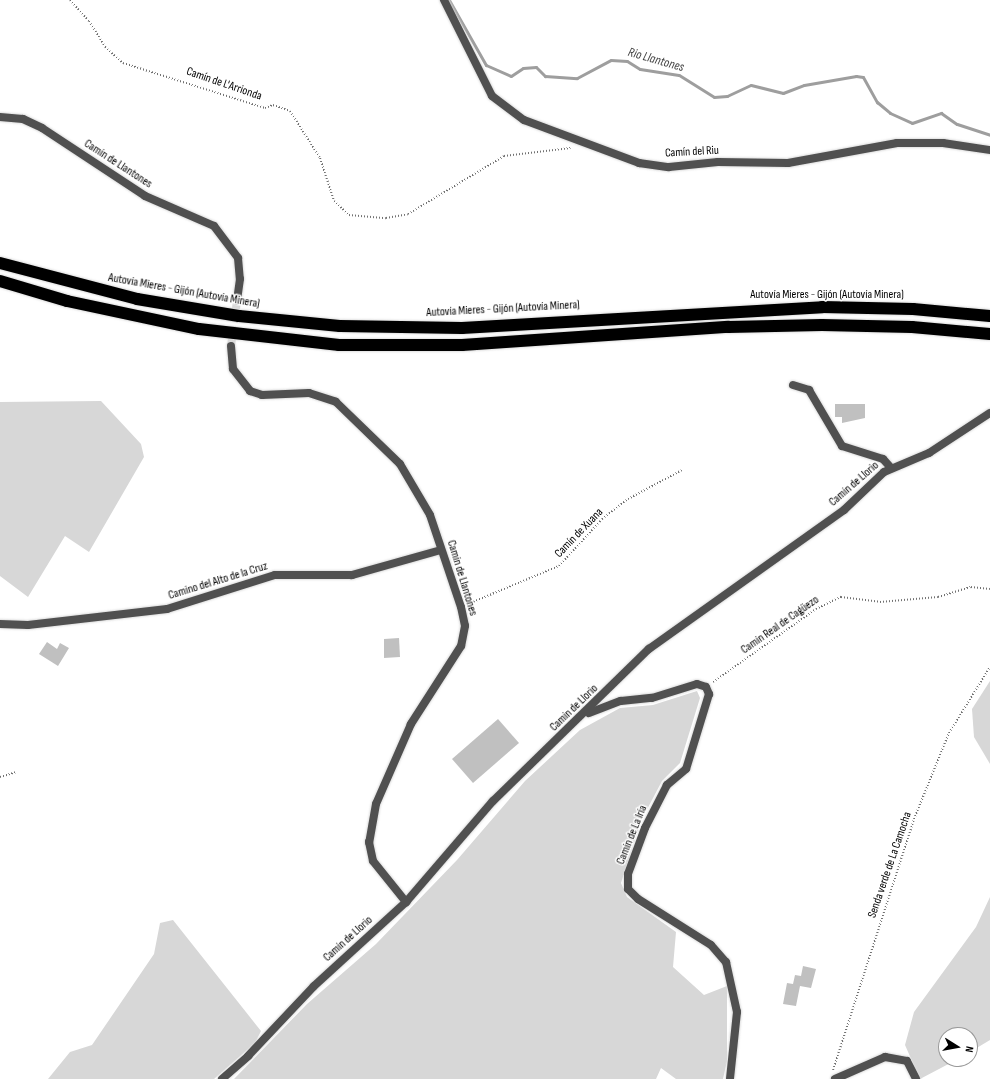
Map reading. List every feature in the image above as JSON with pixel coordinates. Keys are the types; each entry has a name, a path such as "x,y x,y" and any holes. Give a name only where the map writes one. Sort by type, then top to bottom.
{"highway":[{"name":"Autovía Mieres - Gijón (Autovía Minera)","path":"0,263 144,300 238,316 340,326 462,328 822,307 913,309 990,316"},
{"path":"0,281 67,301 199,329 339,345 462,345 728,327 822,325 912,327 990,334"}],"street":[{"name":"Camín del Riu","path":"444,1 492,96 524,120 586,146 639,163 669,167 718,162 788,163 897,143 943,143 990,150"},
{"name":"Camín de Llantones","path":"0,117 23,119 42,128 145,196 214,226 238,258 240,278 237,302"},
{"name":"Camín de Llantones","path":"231,346 233,369 250,391 262,395 309,393 336,402 400,464 430,515 461,607 465,626 461,646 411,724 375,812 369,842 372,861 406,902"},
{"path":"793,385 809,390 842,446 883,459 891,468"},
{"name":"Camín de Llorio","path":"222,1079 248,1056 314,986 406,902 493,801 586,714 649,649 844,510 891,468 929,453 990,413"},
{"name":"Camino del Alto de la Cruz","path":"0,624 50,623 168,609 275,575 352,575 441,550"},
{"path":"586,714 621,702 652,698 697,684 706,687"},
{"name":"Camín de La Iría","path":"706,687 709,694 686,769 667,785 645,828 628,874 628,889 638,899 711,945 726,962 737,1012 730,1079"},
{"path":"834,1079 885,1057 907,1061 916,1079"}],"path":[{"name":"Camín de L'Arrionda","path":"70,0 90,21 104,47 123,63 265,108 273,105 290,111 320,158 334,200 349,215 386,218 408,214 504,156 586,146"},
{"name":"Camín de Xuana","path":"461,607 559,566 602,519 628,499 682,470"},
{"name":"Camín Real de Cagüezo","path":"706,687 816,609 841,597 880,602 938,597 972,587 990,589"},
{"name":"Senda verde de La Camocha","path":"831,1079 914,819 949,733 990,667"},
{"path":"0,777 16,772"}],"shaded area":[{"path":"101,401 141,444 144,457 89,552 65,536 28,597 0,576 0,402"},
{"path":"990,681 990,764 974,737 972,709"},
{"path":"697,691 700,698 680,763 662,781 641,821 621,883 627,897 676,932 673,967 704,995 727,986 727,1061 723,1079 676,1079 661,1068 656,1079 234,1079 307,1004 376,944 457,860 525,781 580,730 620,708 653,705"},
{"path":"990,897 990,1040 978,1047 978,1027 938,1027 938,1067 943,1067 920,1079 905,1045 914,1012 976,927"},
{"path":"173,920 261,1031 255,1043 214,1079 48,1079 70,1052 92,1045 154,954 160,923"}],"building":[{"path":"835,404 865,404 865,418 842,423 842,417 835,417"},
{"path":"399,638 400,657 384,658 384,639"},
{"path":"47,642 57,649 60,643 69,648 58,666 39,654"},
{"path":"498,719 519,743 473,783 452,759"},
{"path":"803,966 816,969 811,988 800,986 796,1006 783,1004 787,983 793,984 795,975 801,976"}],"waterway":[{"name":"Rio Llantones","path":"449,0 486,65 511,76 523,68 536,67 545,76 577,78 611,60 627,61 640,69 679,75 714,97 727,96 751,85 783,93 804,85 856,76 863,77 877,102 890,113 912,123 941,113 957,124 990,135"}],"tunnel":[{"path":"231,346 237,301"}]}
